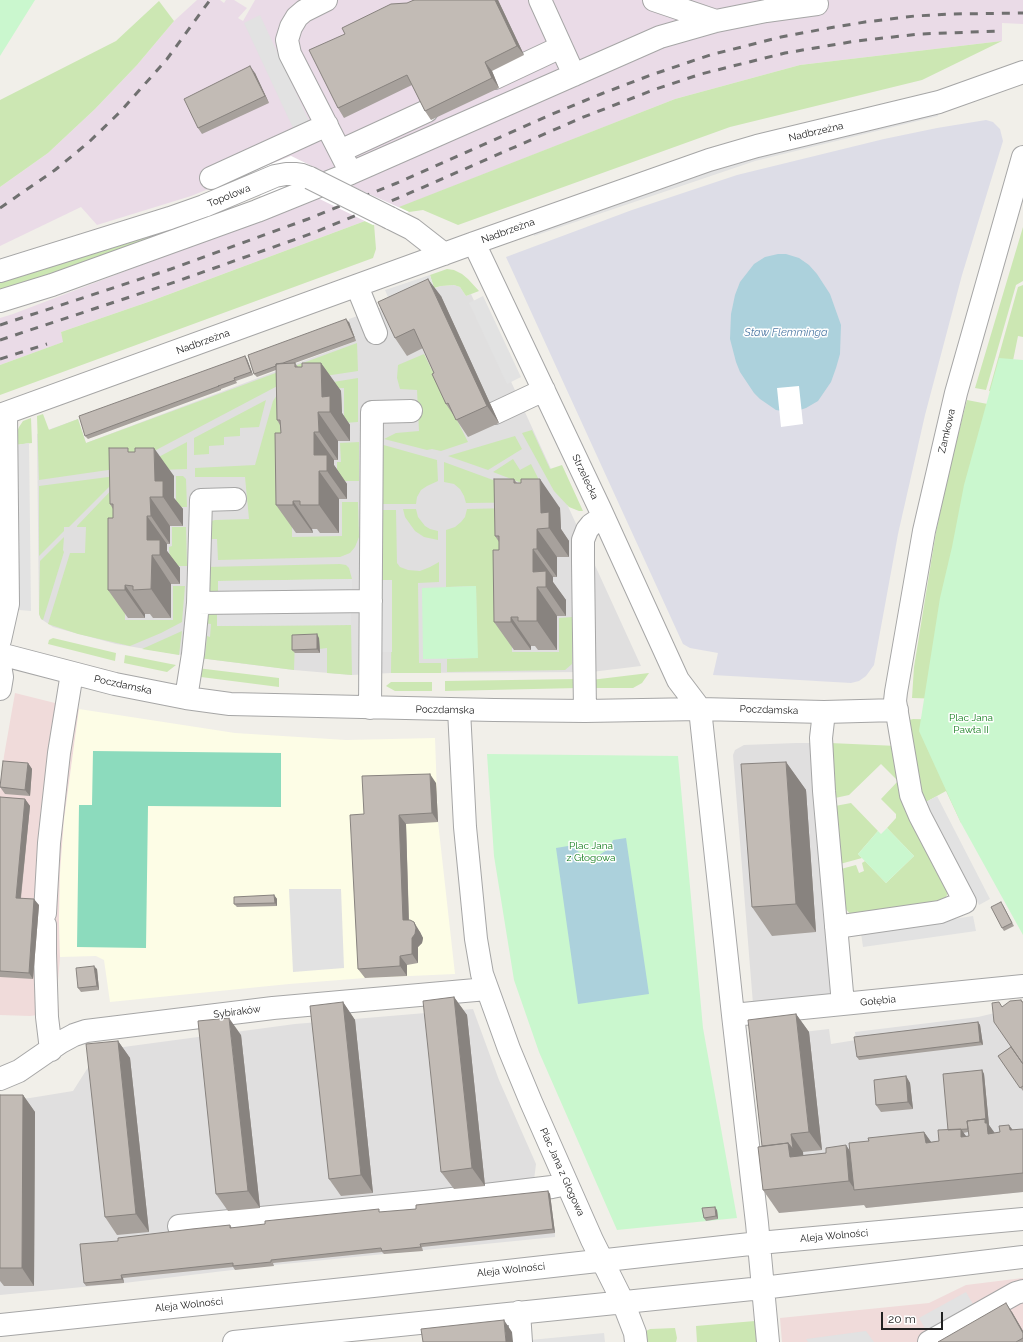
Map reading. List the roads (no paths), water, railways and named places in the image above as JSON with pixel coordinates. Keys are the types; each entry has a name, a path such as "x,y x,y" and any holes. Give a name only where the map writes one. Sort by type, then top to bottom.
{"street":[{"path":"326,0 304,11 298,16 291,27 287,40 290,54 351,172"},
{"path":"540,0 574,75"},
{"path":"654,0 716,21"},
{"path":"0,301 52,285 250,214 351,172 660,37 716,21 766,11 817,4"},
{"path":"495,78 561,47"},
{"name":"Nadbrzeżna","path":"3,414 474,243 708,160 757,146 939,102 1021,77"},
{"path":"340,151 427,111"},
{"path":"211,178 327,126"},
{"name":"Zamkowa","path":"897,710 895,701 896,692 924,531 933,489 956,393 1023,157"},
{"name":"Topolowa","path":"0,271 170,218 204,206 256,184 286,174 302,175 390,218 417,233 444,254"},
{"name":"Strzelecka","path":"474,243 544,390 678,680 700,709"},
{"path":"357,286 376,333"},
{"path":"494,413 544,390"},
{"path":"370,708 372,412 411,410"},
{"path":"0,640 8,604 3,414"},
{"path":"186,698 193,654 198,603 201,500 235,499"},
{"path":"585,711 583,540 591,525 603,517"},
{"path":"198,603 371,601"},
{"name":"Poczdamska","path":"0,654 115,684 186,698 230,704 459,710 585,711 700,709 824,712 897,710"},
{"path":"0,665 2,677 0,690"},
{"path":"51,1050 47,1017 45,953 45,919 49,843 59,753 72,673"},
{"path":"700,709 759,1243 768,1342"},
{"name":"Plac Jana z Głogowa","path":"459,710 465,827 476,939 482,974 518,1069 567,1184 623,1302 635,1333 636,1342"},
{"path":"836,927 940,912 964,902 915,806 897,710"},
{"path":"824,712 821,738 825,803 843,1004"},
{"name":"Gołębia","path":"733,1015 1023,986"},
{"name":"Sybiraków","path":"0,1080 19,1071 51,1050 60,1042 86,1031 272,1008 487,989"},
{"path":"179,1226 435,1201 567,1184"},
{"name":"Aleja Wolności","path":"0,1325 373,1286 759,1243 1023,1219"},
{"path":"234,1342 762,1288 1023,1257"},
{"path":"929,1342 1016,1293 1023,1291"},
{"path":"519,1312 521,1342"}],"water":[{"name":"Staw Flemminga","path":"786,254 799,258 809,265 817,274 830,294 841,325 840,354 831,382 818,401 806,408 787,412 776,410 754,393 740,372 730,339 731,314 735,295 740,282 754,264 765,257"},
{"path":"626,838 649,994 578,1004 556,848 574,845 580,854 588,858 596,857 610,848 613,840"}],"railway":[{"path":"0,208 55,170 89,142 121,111 167,59 210,0"},
{"path":"0,325 171,269 308,219 397,183 601,94 710,55 781,37 865,22 915,16 1023,13"},
{"path":"0,340 175,282 313,233 403,196 581,118 656,89 701,74 785,53 856,41 920,34 1000,31"},
{"path":"0,359 47,344"}],"park label":[{"name":"Plac Jana Pawła II","path":"971,724"}]}
